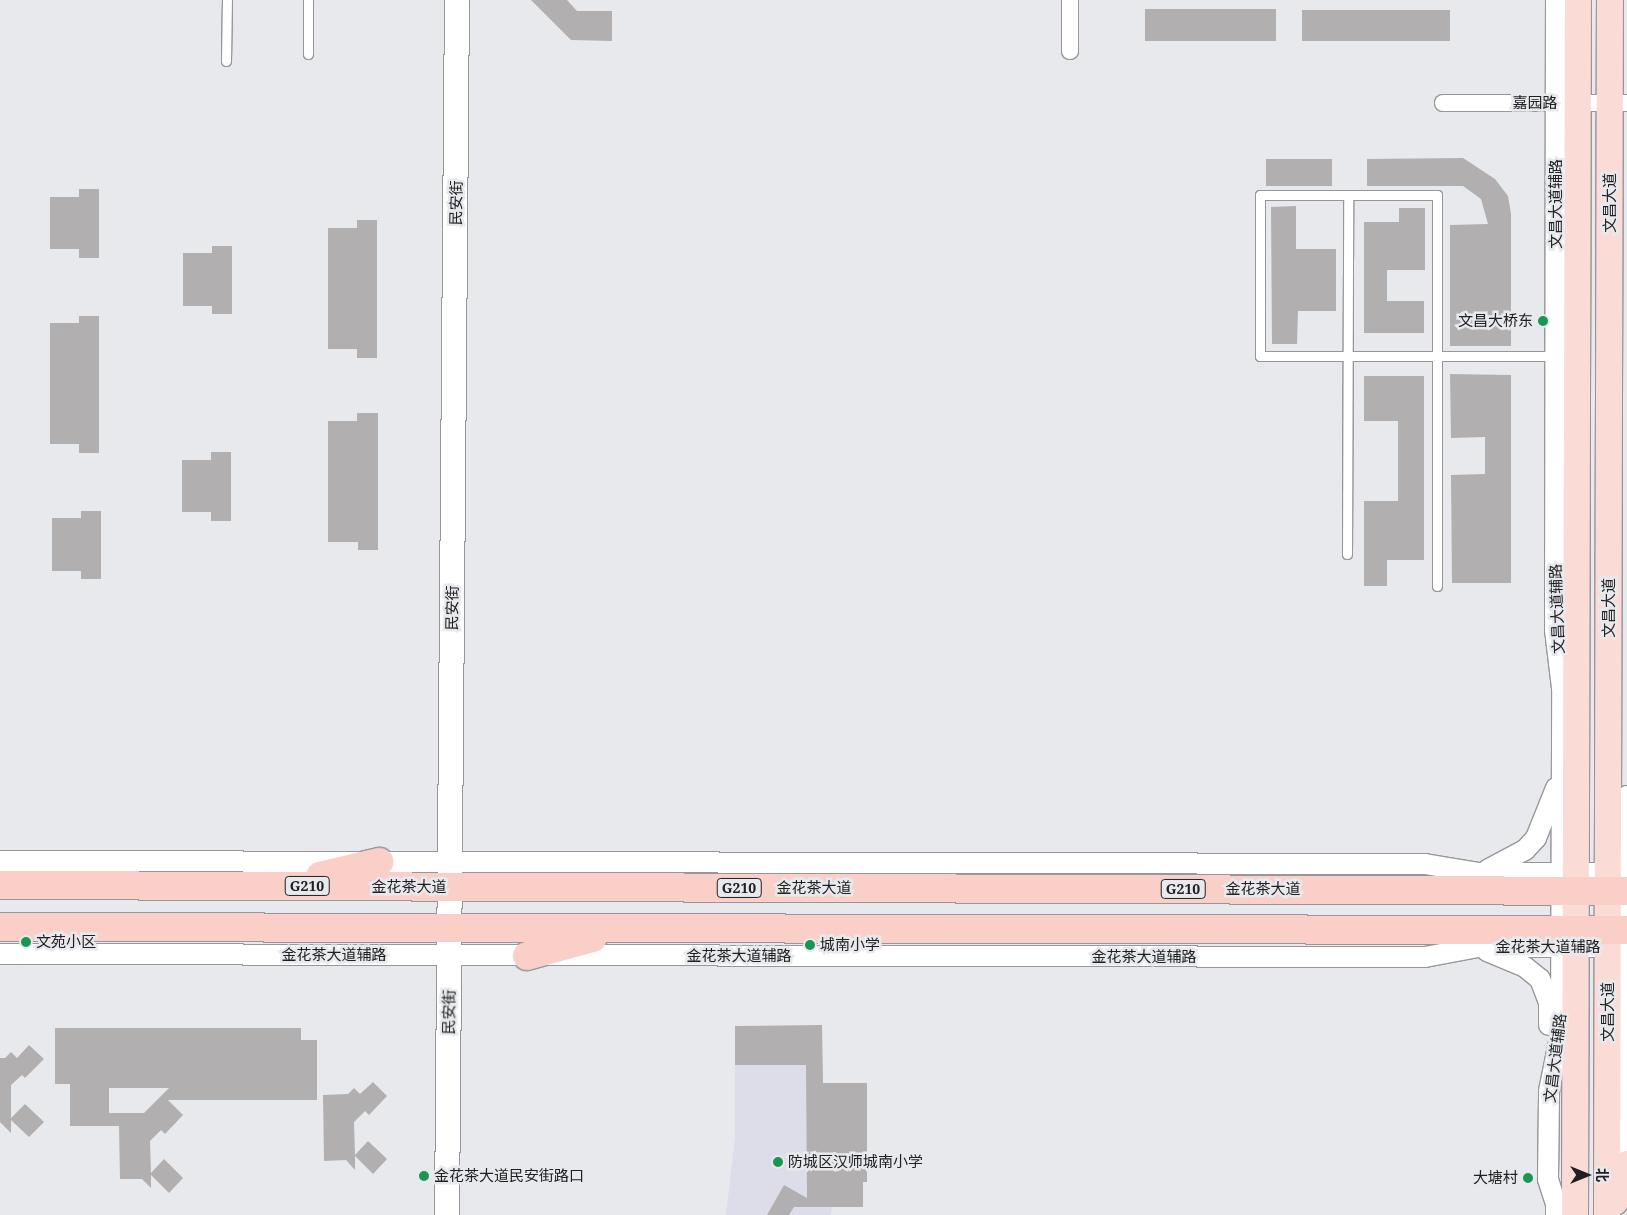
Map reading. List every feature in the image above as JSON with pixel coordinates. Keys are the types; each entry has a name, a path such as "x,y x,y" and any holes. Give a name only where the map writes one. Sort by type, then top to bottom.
{"highway":[{"path":"276,886 379,862"},
{"path":"1435,890 1479,873"},
{"name":"金花茶大道","path":"0,886 276,886 449,874 1435,890 1569,882 1619,882"},
{"path":"0,927 1435,930 1569,939 1619,939"},
{"path":"527,956 631,928"},
{"path":"1435,930 1478,947"}],"main road":[{"name":"民安街","path":"447,1215 457,0"},
{"path":"1562,1212 1576,974 1569,939 1569,882 1577,630 1566,424 1567,103 1578,0"},
{"name":"文昌大道","path":"1607,1215 1619,939 1619,882 1608,720 1618,424 1618,103 1610,0"},
{"path":"1562,688 1577,630"},
{"path":"1627,676 1608,720 1627,779"},
{"path":"1561,1032 1576,974"},
{"path":"1612,1215 1627,1164"}],"street":[{"path":"1070,0 1070,52"},
{"name":"文昌大道辅路","path":"1556,0 1567,103 1556,356 1566,424 1555,630 1562,688 1562,772 1569,882"},
{"name":"嘉园路","path":"1443,102 1618,103"},
{"path":"1479,873 1524,850 1536,838 1562,772"},
{"path":"1619,882 1624,808 1627,796"},
{"path":"0,861 379,862 449,874 1425,864 1479,873 1569,882"},
{"name":"文昌大道辅路","path":"1562,1212 1548,1179 1549,1091 1561,1032 1569,939"},
{"name":"金花茶大道辅路","path":"0,954 1425,957 1478,947 1569,939"},
{"path":"1619,939 1623,1116 1627,1151"},
{"path":"1478,947 1526,967 1540,979 1545,987 1549,1002 1549,1091"}],"lane":[{"path":"226,61 227,0"},
{"path":"308,0 308,54"},
{"path":"1437,586 1437,356 1437,195 1260,195 1260,356 1437,356 1556,356"},
{"path":"1348,195 1348,554"}],"shaded area":[{"name":"防城区汉师城南小学","path":"735,1065 823,1065 823,1187 832,1207 831,1215 726,1215 735,1137"}],"building":[{"path":"531,0 567,0 577,11 612,11 612,41 571,40"},
{"path":"1145,9 1276,9 1276,41 1145,41"},
{"path":"1302,10 1450,10 1450,41 1302,41"},
{"path":"1463,158 1495,179 1508,196 1511,214 1511,346 1450,346 1450,225 1488,224 1481,199 1463,186 1367,186 1367,159"},
{"path":"1266,159 1332,159 1332,186 1266,186"},
{"path":"79,189 99,189 99,258 79,258 79,249 50,249 50,197 79,197"},
{"path":"1296,206 1296,249 1336,249 1336,311 1298,311 1297,344 1272,344 1271,207"},
{"path":"1399,208 1425,208 1425,270 1387,270 1387,301 1424,301 1424,333 1364,333 1364,222 1399,222"},
{"path":"357,220 377,220 377,358 357,358 357,349 328,349 328,228 357,228"},
{"path":"212,246 232,246 232,314 212,314 212,306 183,306 183,253 212,253"},
{"path":"79,316 99,316 99,453 79,453 79,444 50,444 50,323 79,323"},
{"path":"1450,374 1511,375 1511,583 1452,583 1451,475 1485,474 1485,437 1451,438"},
{"path":"1364,376 1424,376 1424,560 1387,560 1387,586 1364,586 1364,501 1398,501 1398,421 1364,421"},
{"path":"357,413 378,413 378,550 358,550 358,542 328,542 328,421 357,421"},
{"path":"211,452 231,452 231,521 211,521 211,512 182,512 182,460 211,460"},
{"path":"81,511 101,511 101,579 81,579 81,571 52,571 52,518 81,518"},
{"path":"822,1025 823,1083 867,1083 867,1182 863,1182 863,1207 794,1207 789,1215 767,1215 784,1185 807,1198 806,1065 735,1065 735,1026"},
{"path":"55,1028 301,1028 301,1040 317,1040 317,1100 168,1100 183,1115 165,1134 161,1130 150,1141 151,1173 164,1159 183,1178 169,1193 151,1175 151,1188 142,1179 120,1179 119,1126 70,1126 70,1084 55,1084","holes":["109,1088 169,1088 144,1113 109,1113"]},
{"path":"29,1045 44,1059 25,1078 22,1075 11,1085 11,1118 25,1104 44,1122 29,1137 11,1120 11,1133 0,1122 0,1058 5,1058 11,1052 17,1058"},
{"path":"373,1082 387,1096 369,1115 365,1111 354,1122 355,1155 368,1141 387,1159 373,1174 355,1156 355,1170 346,1160 324,1161 323,1095 348,1094 354,1088 360,1094"}],"place":[{"name":"文昌大桥东","path":"1543,321"},
{"name":"文苑小区","path":"26,942"},
{"name":"城南小学","path":"810,945"},
{"name":"防城区汉师城南小学","path":"778,1162"},
{"name":"金花茶大道民安街路口","path":"424,1176"},
{"name":"大塘村","path":"1528,1178"}]}
